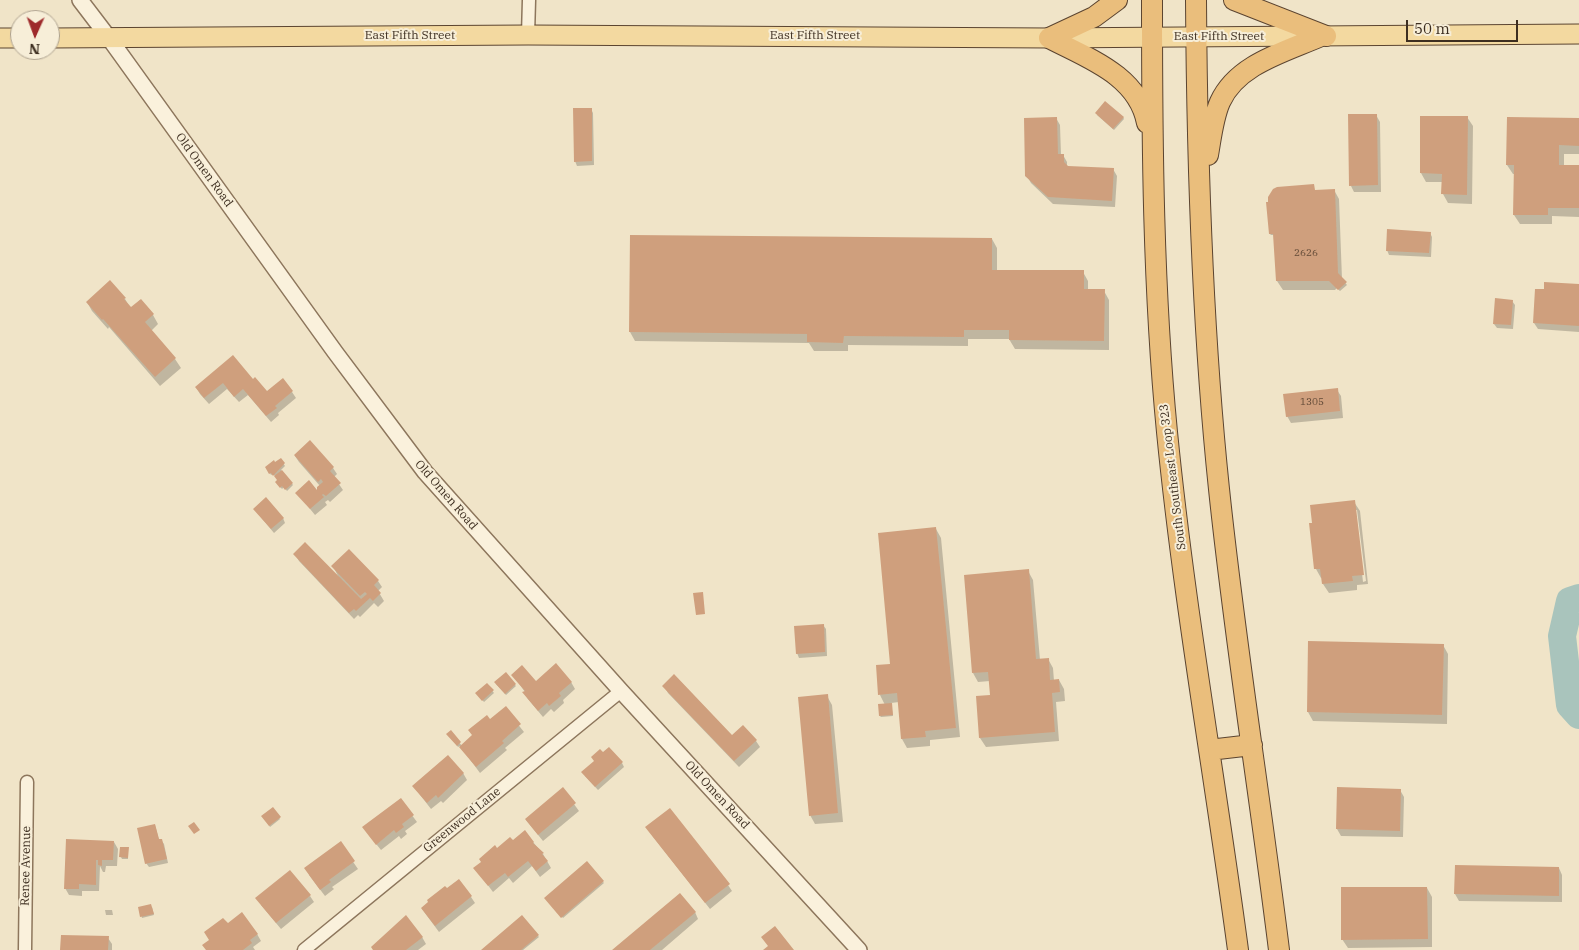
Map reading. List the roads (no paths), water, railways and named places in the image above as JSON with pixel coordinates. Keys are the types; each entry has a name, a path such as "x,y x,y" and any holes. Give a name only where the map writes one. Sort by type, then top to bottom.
{"highway":[{"path":"1049,38 1094,17 1117,0"},
{"name":"South Southeast Loop 323","path":"1152,0 1152,147 1156,311 1167,432 1209,750 1238,950"},
{"path":"1196,0 1207,338 1218,474 1234,622 1279,950"},
{"path":"1234,0 1324,36"},
{"path":"1201,188 1217,112 1225,92 1232,83 1249,68 1324,36"},
{"path":"1049,38 1110,71 1128,85 1136,95 1146,116 1152,147"},
{"path":"1209,750 1252,746"}],"main road":[{"name":"East Fifth Street","path":"60,38 528,35 1049,38 1579,34"}],"street":[{"name":"Old Omen Road","path":"80,0 110,38 424,472 621,691 859,950"},
{"path":"528,35 529,0"},
{"name":"Greenwood Lane","path":"304,950 621,691"},
{"name":"Renee Avenue","path":"25,950 27,782"}],"waterway":[{"path":"1579,598 1570,601 1562,636 1570,705 1579,715"}]}
